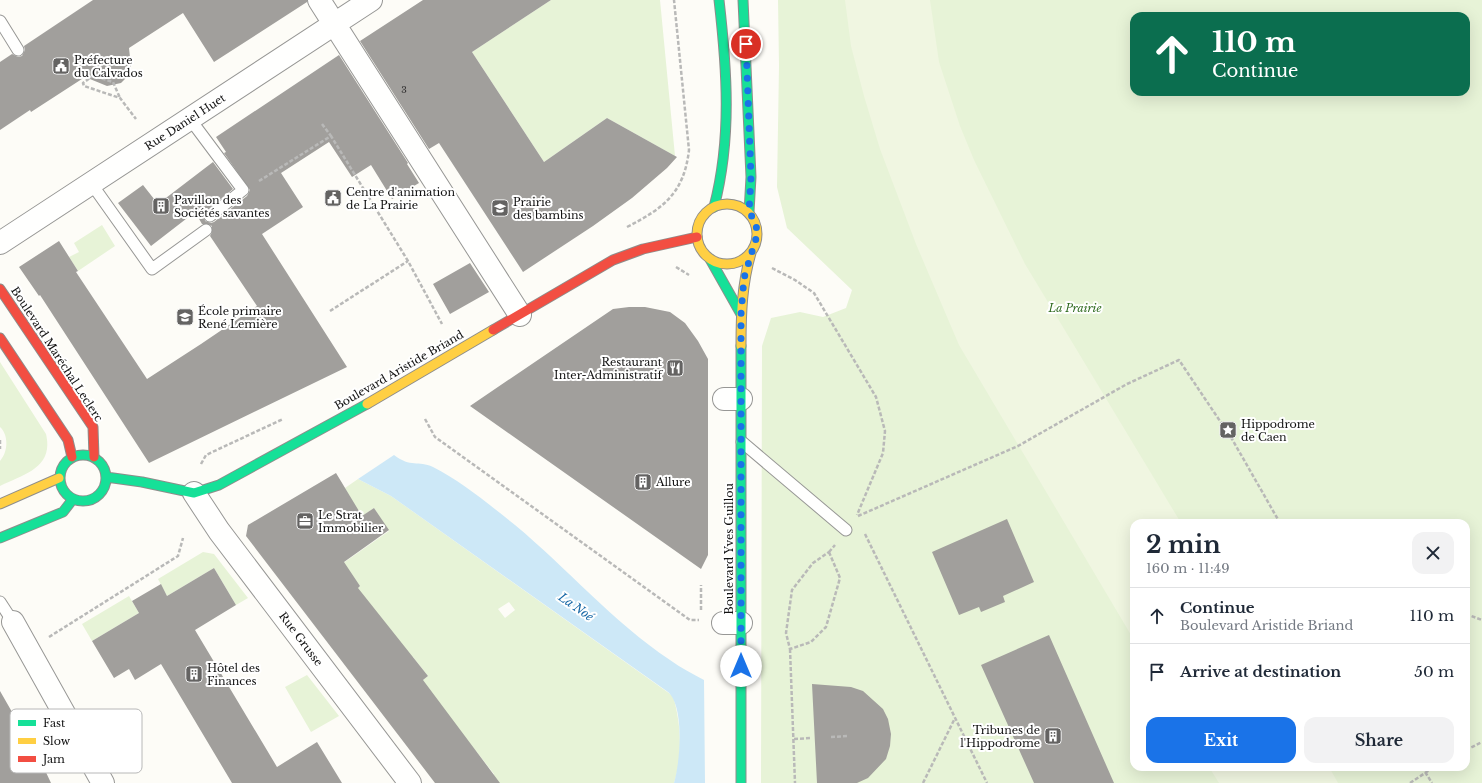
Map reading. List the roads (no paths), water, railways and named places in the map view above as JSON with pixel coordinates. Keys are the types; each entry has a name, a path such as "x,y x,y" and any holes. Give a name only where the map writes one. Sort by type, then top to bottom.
{"main road":[{"path":"714,207 719,191 727,150 726,54 719,0"},
{"path":"743,0 751,177 749,212"},
{"path":"710,259 718,263 736,263 751,253 755,246 758,232 749,212 742,208 728,204 714,207 703,216 697,230 697,237 701,250 710,259 730,297 741,314"},
{"name":"Boulevard Aristide Briand","path":"106,477 142,482 194,493 219,485 382,395 613,260 643,249 697,237"},
{"name":"Boulevard Yves Guillou","path":"741,783 723,622 741,442 733,399 744,278 751,253"},
{"name":"Boulevard Maréchal Leclerc","path":"0,289 93,427 94,457"},
{"path":"0,338 68,440 72,457"},
{"path":"83,454 94,457 105,469 105,485 96,497 88,500 73,499 63,491 59,478 65,462 72,457 83,454"},
{"path":"0,504 59,478"},
{"path":"0,538 63,512 73,499"}],"street":[{"path":"319,0 520,315"},
{"name":"Rue Daniel Huet","path":"0,243 371,0"},
{"name":"Rue Grusse","path":"194,493 219,531 410,783"},
{"path":"13,622 58,709"}],"lane":[{"path":"0,21 18,50"},
{"path":"190,119 243,190 210,216"},
{"path":"91,183 152,269 206,230"},
{"path":"741,442 846,530"},
{"path":"0,602 13,622"}],"water":[{"name":"La Noé","path":"394,455 410,463 423,464 433,467 476,494 535,542 629,629 674,663 704,680 705,783 674,783 678,762 680,736 677,710 673,699 668,692 391,496 358,479"}],"place":[{"name":"Préfecture du Calvados","path":"61,66"},
{"name":"Centre d'animation de La Prairie","path":"333,198"},
{"name":"Pavillon des Sociétés savantes","path":"161,206"},
{"name":"Prairie des bambins","path":"500,208"},
{"name":"École primaire René Lemière","path":"185,317"},
{"name":"Restaurant Inter-Administratif","path":"675,368"},
{"name":"Hippodrome de Caen","path":"1228,430"},
{"name":"Allure","path":"643,482"},
{"name":"Le Strat Immobilier","path":"305,521"},
{"name":"Hôtel des Finances","path":"194,674"},
{"name":"Tribunes de l'Hippodrome","path":"1053,736"}],"park label":[{"name":"La Prairie","path":"1075,308"}]}
